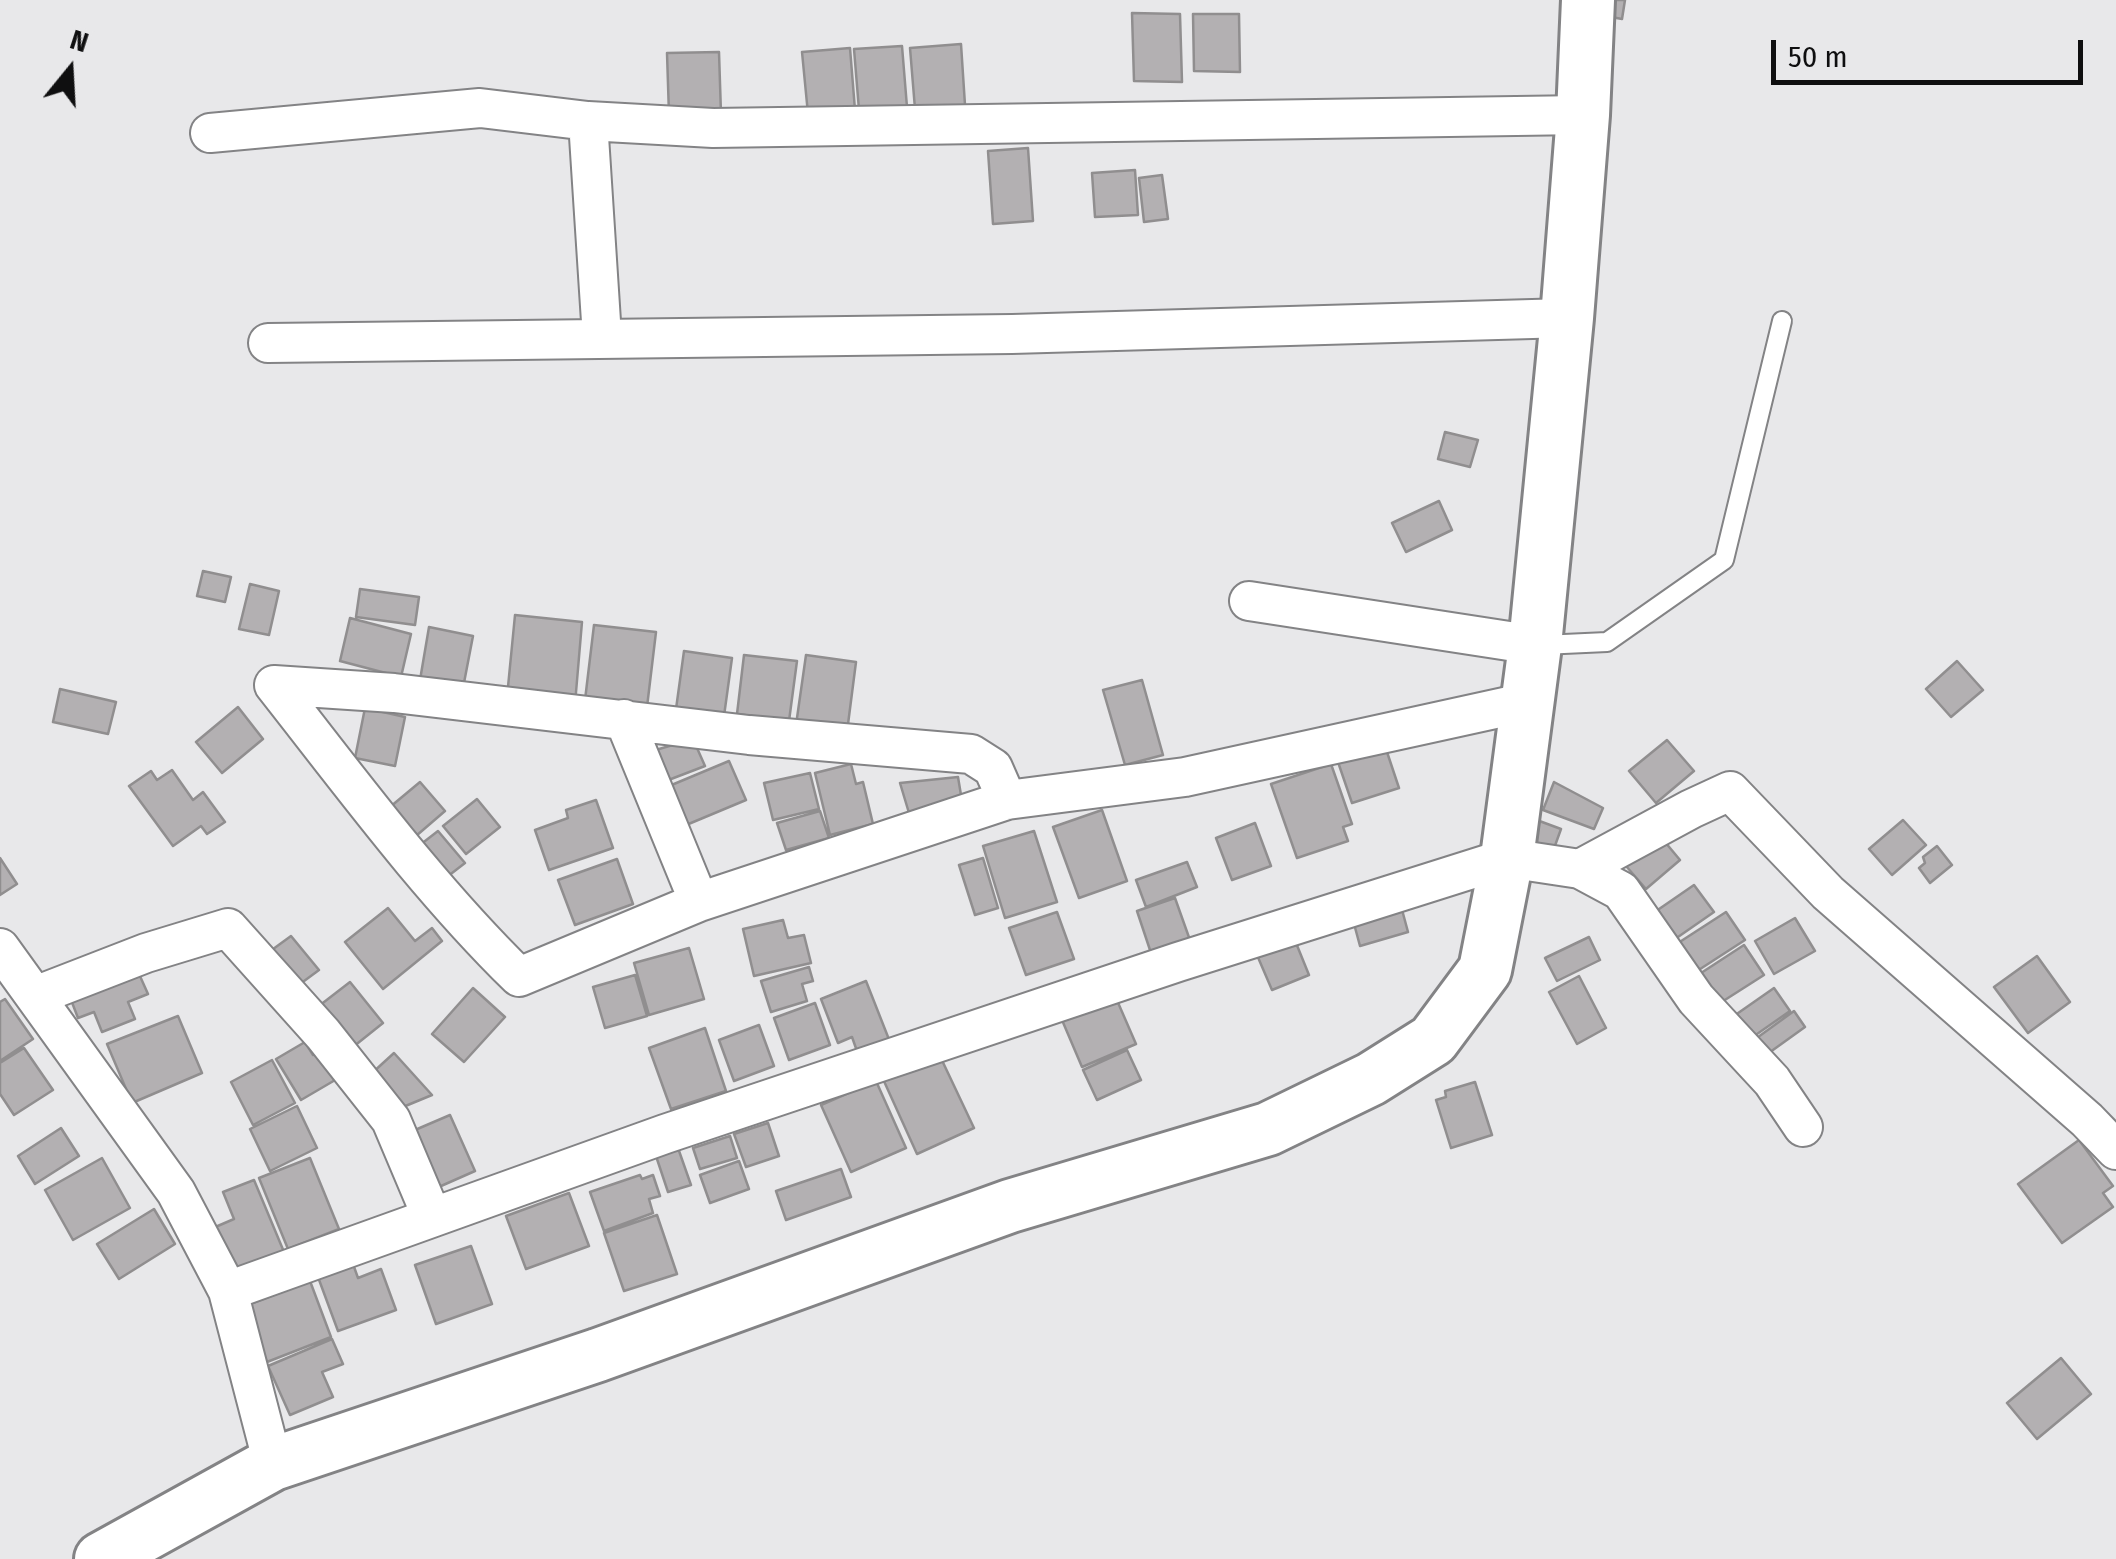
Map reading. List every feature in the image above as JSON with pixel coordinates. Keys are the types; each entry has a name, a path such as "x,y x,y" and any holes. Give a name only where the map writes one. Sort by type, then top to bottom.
{"street":[{"path":"101,1559 273,1464 598,1355 1010,1206 1268,1129 1371,1079 1433,1040 1485,970 1508,858 1535,646 1567,318 1588,0"},
{"path":"210,133 480,108 588,121 714,128 1583,115"},
{"path":"588,121 602,336"},
{"path":"268,342 1012,334 1567,318"},
{"path":"1249,601 1535,646"},
{"path":"1007,800 994,768 971,754 749,734 394,693 274,685 388,831 519,977 699,902 1007,800 1185,776 1527,702"},
{"path":"624,719 699,902"},
{"path":"1580,869 1691,808 1730,792 1828,893 2087,1120 2116,1150"},
{"path":"228,1291 684,1128 1160,968 1508,858 1580,869 1621,890 1696,998 1772,1081 1803,1127"},
{"path":"35,996 146,953 228,928 323,1034 390,1120 432,1217"},
{"path":"0,948 176,1192 228,1291 273,1464"}],"lane":[{"path":"1535,646 1607,642 1724,560 1782,321"}],"building":[{"path":"1591,0 1625,0 1622,19 1589,13"},
{"path":"1132,13 1180,14 1182,82 1134,81"},
{"path":"1193,14 1239,14 1240,72 1194,71"},
{"path":"961,44 965,105 915,109 910,48"},
{"path":"902,46 907,107 859,110 854,49"},
{"path":"850,48 855,110 808,114 802,52"},
{"path":"719,52 721,114 669,115 667,53"},
{"path":"1028,148 1033,221 993,224 988,151"},
{"path":"1135,170 1138,215 1095,217 1092,173"},
{"path":"1162,175 1168,219 1144,222 1139,178"},
{"path":"1445,432 1478,440 1470,467 1438,459"},
{"path":"1439,501 1452,530 1406,552 1392,523"},
{"path":"203,571 231,577 225,602 197,596"},
{"path":"250,584 279,591 269,635 239,629"},
{"path":"360,589 419,597 415,625 356,617"},
{"path":"515,615 582,622 575,704 507,697"},
{"path":"350,618 411,634 401,677 340,661"},
{"path":"594,625 656,632 647,707 585,700"},
{"path":"429,627 473,636 463,688 420,680"},
{"path":"684,651 732,658 724,716 676,709"},
{"path":"744,655 797,661 789,721 737,714"},
{"path":"806,655 856,662 847,732 796,725"},
{"path":"1957,661 1983,690 1951,717 1926,689"},
{"path":"1142,680 1163,755 1125,765 1103,690"},
{"path":"60,689 116,702 108,734 53,722"},
{"path":"238,707 263,739 222,773 196,742"},
{"path":"365,708 405,717 395,766 355,758"},
{"path":"693,739 705,766 658,784 649,752"},
{"path":"1667,740 1694,771 1656,803 1629,771"},
{"path":"1385,746 1399,788 1352,803 1338,762"},
{"path":"729,761 746,800 679,828 662,789"},
{"path":"851,764 856,784 863,782 873,824 830,835 815,773"},
{"path":"1331,764 1352,824 1343,827 1348,841 1297,858 1271,784"},
{"path":"172,770 193,800 203,792 225,822 207,834 201,826 173,846 129,786 151,771 157,780"},
{"path":"810,773 819,809 773,820 764,783"},
{"path":"958,777 963,807 912,823 900,783"},
{"path":"420,782 445,811 409,842 384,812"},
{"path":"1554,782 1603,808 1594,829 1543,810"},
{"path":"477,799 500,827 466,854 443,826"},
{"path":"596,800 613,848 549,870 535,830 568,818 566,810"},
{"path":"1102,810 1127,881 1079,898 1053,827"},
{"path":"820,811 829,838 786,850 777,823"},
{"path":"1534,819 1561,829 1552,854 1524,844"},
{"path":"1903,820 1926,845 1892,875 1869,849"},
{"path":"1255,823 1271,866 1232,880 1216,838"},
{"path":"438,831 465,863 443,880 416,848"},
{"path":"1034,831 1057,902 1005,918 983,846"},
{"path":"1660,836 1680,860 1646,889 1626,866"},
{"path":"1937,846 1952,865 1930,883 1919,868 1925,863 1923,857"},
{"path":"0,858 17,884 0,895"},
{"path":"983,858 998,908 975,915 959,865"},
{"path":"617,859 633,904 575,925 558,880"},
{"path":"1187,862 1197,887 1146,907 1136,880"},
{"path":"1694,885 1714,912 1665,946 1646,918"},
{"path":"1175,898 1191,943 1152,956 1137,911"},
{"path":"1401,906 1408,932 1360,946 1353,920"},
{"path":"388,908 415,941 432,928 442,941 383,989 345,942"},
{"path":"1057,912 1074,959 1026,975 1009,928"},
{"path":"1726,912 1745,940 1694,973 1675,945"},
{"path":"1795,918 1815,951 1774,974 1755,941"},
{"path":"783,920 788,938 804,935 811,963 754,976 743,929"},
{"path":"1292,933 1309,975 1272,990 1254,948"},
{"path":"291,936 319,970 296,987 269,952"},
{"path":"1589,937 1600,960 1557,981 1545,958"},
{"path":"1744,945 1764,975 1717,1005 1698,975"},
{"path":"689,948 704,999 649,1015 634,963"},
{"path":"2037,956 2070,1002 2028,1033 1994,987"},
{"path":"135,965 148,994 128,1002 135,1019 102,1032 94,1012 78,1018 68,992"},
{"path":"809,967 813,981 802,984 807,1001 771,1012 761,981"},
{"path":"635,975 647,1016 605,1028 593,987"},
{"path":"1579,976 1606,1028 1577,1044 1549,992"},
{"path":"866,981 890,1042 858,1054 852,1037 838,1043 821,999"},
{"path":"350,982 383,1023 348,1051 315,1009"},
{"path":"473,988 505,1017 464,1062 432,1034"},
{"path":"1774,988 1790,1011 1747,1041 1731,1018"},
{"path":"1116,998 1136,1044 1082,1067 1062,1020"},
{"path":"5,999 33,1039 0,1061 0,1002"},
{"path":"815,1003 830,1045 789,1060 774,1018"},
{"path":"1794,1011 1805,1027 1766,1055 1754,1040"},
{"path":"178,1016 202,1073 132,1103 107,1044"},
{"path":"759,1025 774,1066 734,1081 719,1040"},
{"path":"705,1028 726,1091 671,1109 649,1048"},
{"path":"305,1042 313,1055 325,1048 342,1076 301,1100 276,1059"},
{"path":"24,1048 53,1090 14,1115 0,1094 0,1063"},
{"path":"1127,1050 1141,1080 1097,1100 1083,1070"},
{"path":"394,1053 432,1095 403,1107 371,1074"},
{"path":"939,1054 974,1128 917,1154 883,1079"},
{"path":"272,1060 295,1103 253,1125 231,1082"},
{"path":"876,1081 906,1148 851,1172 821,1105"},
{"path":"1475,1082 1492,1135 1451,1148 1436,1100 1446,1097 1445,1091"},
{"path":"297,1106 317,1148 270,1171 250,1129"},
{"path":"450,1115 475,1171 432,1190 408,1133"},
{"path":"768,1123 779,1156 746,1167 734,1134"},
{"path":"61,1128 79,1156 35,1184 18,1156"},
{"path":"730,1136 737,1158 700,1169 693,1148"},
{"path":"2079,1140 2113,1186 2103,1193 2113,1207 2062,1243 2018,1184"},
{"path":"678,1148 691,1185 668,1192 656,1156"},
{"path":"102,1158 130,1208 73,1240 45,1190"},
{"path":"310,1158 339,1229 288,1249 259,1178"},
{"path":"739,1161 749,1189 710,1203 700,1175"},
{"path":"841,1169 851,1197 786,1220 776,1191"},
{"path":"640,1175 642,1179 653,1175 660,1196 649,1199 653,1213 604,1231 590,1192"},
{"path":"254,1180 284,1252 225,1275 206,1231 234,1219 223,1192"},
{"path":"569,1193 589,1246 526,1269 506,1216"},
{"path":"154,1209 175,1244 119,1279 97,1244"},
{"path":"657,1215 677,1274 624,1291 604,1233"},
{"path":"471,1246 492,1304 436,1324 415,1265"},
{"path":"353,1264 358,1278 381,1269 396,1310 338,1331 318,1277"},
{"path":"310,1281 331,1337 267,1362 245,1306"},
{"path":"332,1339 343,1364 322,1372 333,1397 290,1415 268,1366"},
{"path":"2061,1358 2091,1394 2037,1439 2007,1403"}]}
